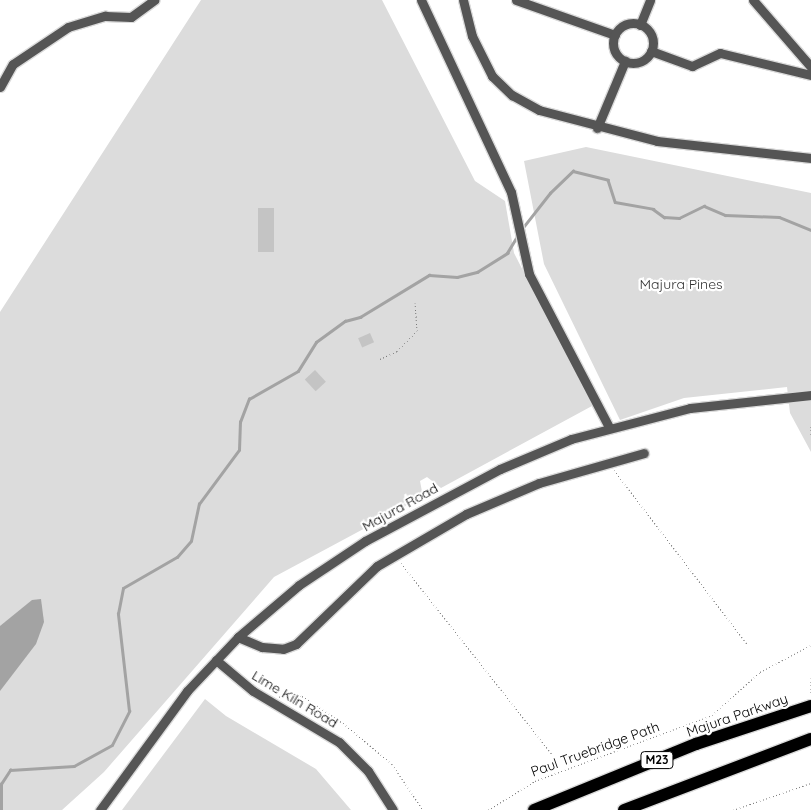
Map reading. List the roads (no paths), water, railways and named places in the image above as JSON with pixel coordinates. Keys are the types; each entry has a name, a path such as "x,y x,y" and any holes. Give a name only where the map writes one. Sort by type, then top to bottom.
{"highway":[{"name":"Majura Parkway","path":"534,810 782,715 811,706"},
{"name":"M23","path":"624,810 811,739"}],"street":[{"path":"0,87 13,64 68,27 105,16 131,16 154,0"},
{"path":"422,0 511,192 529,274 609,427"},
{"path":"463,0 478,52 500,84 539,110 597,128 710,150 811,158"},
{"path":"516,0 615,35"},
{"path":"640,24 650,0"},
{"path":"753,0 811,66"},
{"path":"628,24 640,24 651,36 651,51 643,61 625,61 616,53 615,35 628,24"},
{"path":"651,51 692,66 720,53 811,75"},
{"path":"597,128 625,61"},
{"name":"Majura Road","path":"100,810 155,732 238,637 299,585 365,541 500,469 609,427 690,408 811,395"},
{"path":"238,637 262,646 283,649 296,644 393,555 504,496 644,454"},
{"name":"Lime Kiln Road","path":"216,660 244,685 340,742 368,771 393,810"}],"waterway":[{"path":"521,230 550,193 573,171 608,180 615,202 653,209 664,217 679,218 704,206 725,215 779,217 811,230"},
{"path":"1,810 1,784 10,770 74,766 112,745 129,711 118,614 123,588 177,557 191,541 199,504 239,450 240,422 249,399 298,371 316,342 345,321 360,317 429,275 457,277 477,272 507,253 518,235"}],"park label":[{"name":"Majura Pines","path":"681,284"}]}
